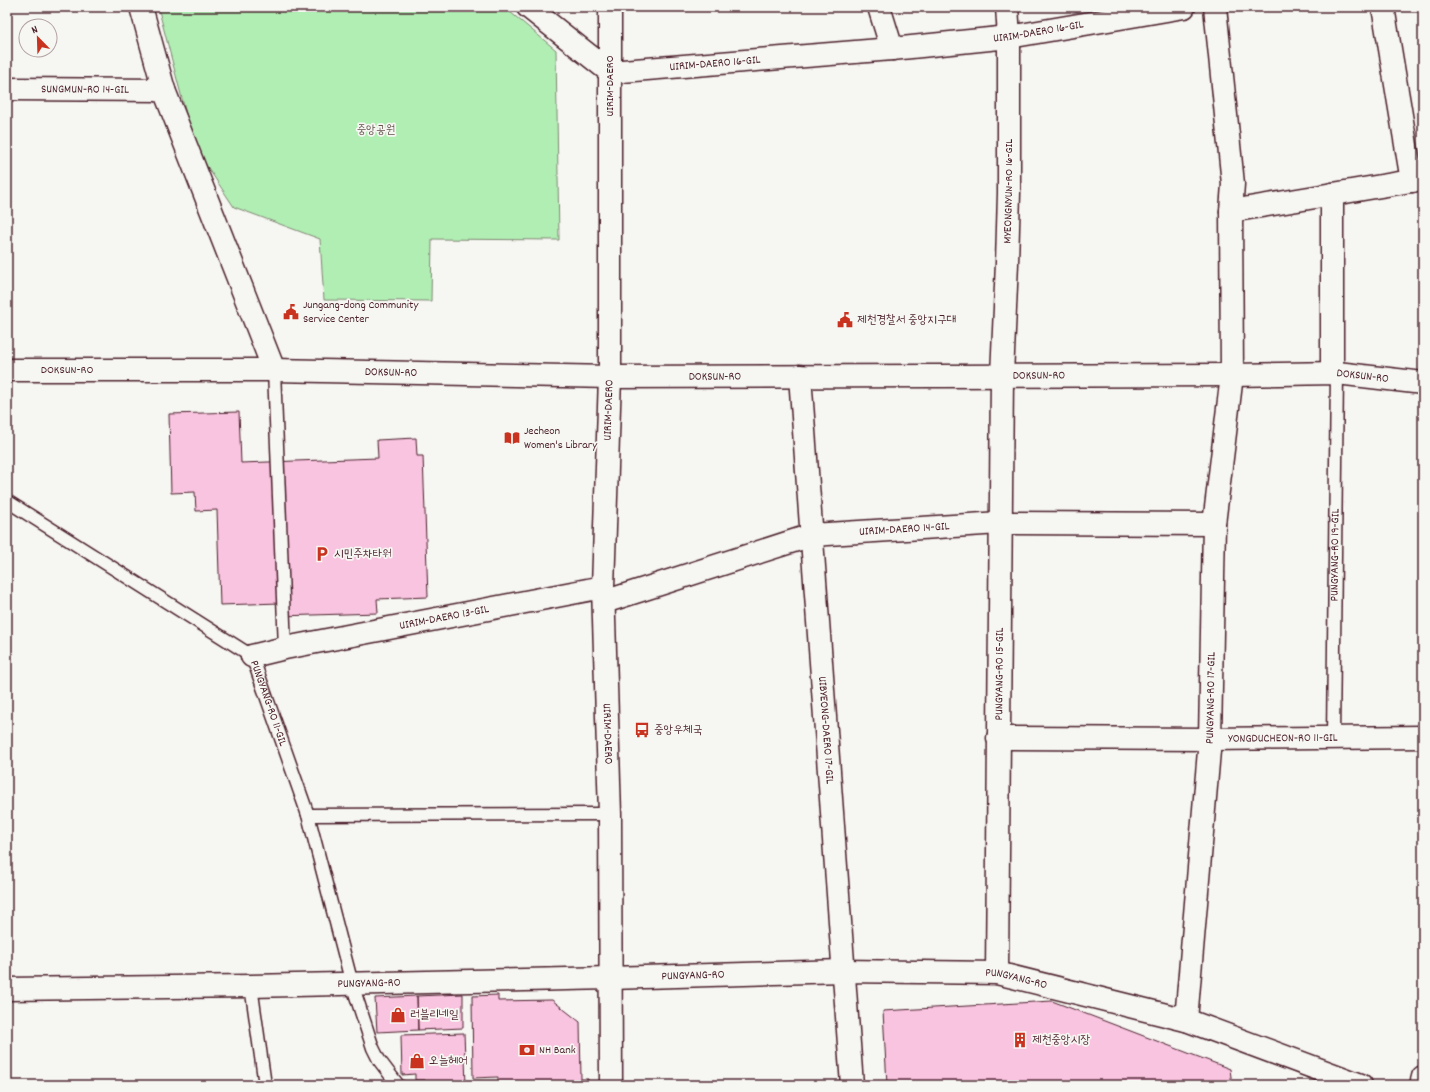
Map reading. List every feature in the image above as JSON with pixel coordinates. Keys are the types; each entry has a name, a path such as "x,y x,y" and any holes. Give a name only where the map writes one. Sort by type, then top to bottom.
{"street":[{"path":"141,7 164,90 274,370"},
{"path":"528,7 610,72"},
{"name":"UIRIM-DAERO","path":"610,7 610,377 603,594 610,814 611,1085"},
{"path":"879,7 892,49"},
{"name":"MYEONGNYUN-RO 16-GIL","path":"1002,375 1008,208 1009,37 1007,7"},
{"name":"UIRIM-DAERO 16-GIL","path":"610,72 892,49 1009,37 1184,7"},
{"name":"PUNGYANG-RO 17-GIL","path":"1186,1020 1210,739 1214,524 1232,375 1231,211 1233,184 1215,7"},
{"path":"1231,211 1417,180 1383,7"},
{"name":"SUNGMUN-RO 14-GIL","path":"7,89 164,90"},
{"path":"1332,194 1334,373"},
{"name":"DOKSUN-RO","path":"7,370 274,370 610,377 1232,375 1334,373 1423,382"},
{"name":"PUNGYANG-RO 15-GIL","path":"997,973 1002,375"},
{"name":"UIBYEONG-DAERO 17-GIL","path":"800,376 852,1085"},
{"name":"UIRIM-DAERO 14-GIL","path":"603,594 812,535 1000,523 1214,524"},
{"name":"UIRIM-DAERO 13-GIL","path":"252,656 285,648 603,594"},
{"name":"YONGDUCHEON-RO 11-GIL","path":"998,738 1210,739 1423,737"},
{"name":"PUNGYANG-RO","path":"7,989 352,984 843,971 997,973 1186,1020 1361,1085"},
{"path":"1421,1085 1423,1077"}],"lane":[{"path":"274,370 285,648"},
{"name":"PUNGYANG-RO 19-GIL","path":"1333,738 1334,373"},
{"name":"PUNGYANG-RO 11-GIL","path":"7,501 252,656 308,816 352,984 373,1048 379,1060 398,1085"},
{"path":"308,816 610,814"},
{"path":"251,986 265,1085"}],"green space":[{"name":"중앙공원","path":"158,7 504,7 556,50 559,240 432,239 431,301 324,300 320,239 234,207 195,148"}],"building":[{"name":"시민주차타워","path":"239,412 241,463 378,458 377,440 416,438 417,456 423,456 428,597 377,599 378,613 280,616 280,603 220,605 217,510 196,511 195,492 171,493 169,414"},
{"path":"463,994 463,1028 418,1030 417,996"},
{"name":"NH Bank","path":"498,995 498,1001 552,1000 580,1022 581,1079 588,1079 588,1085 498,1085 498,1077 473,1078 472,996"},
{"path":"417,996 418,1030 377,1032 375,998"},
{"name":"제천중앙시장","path":"1052,1001 1230,1069 1232,1085 887,1085 883,1011"},
{"path":"464,1033 466,1085 425,1085 425,1080 415,1080 415,1074 402,1075 401,1035"}],"place":[{"name":"Jungang-dong Community Service Center","path":"291,312"},
{"name":"제천경찰서 중앙지구대","path":"845,320"},
{"name":"Jecheon Women's Library","path":"512,438"},
{"name":"시민주차타워","path":"322,554"},
{"name":"중앙우체국","path":"642,730"},
{"name":"러블리네일","path":"398,1015"},
{"name":"제천중앙시장","path":"1020,1040"},
{"name":"NH Bank","path":"527,1050"},
{"name":"오늘헤어","path":"417,1061"}]}
